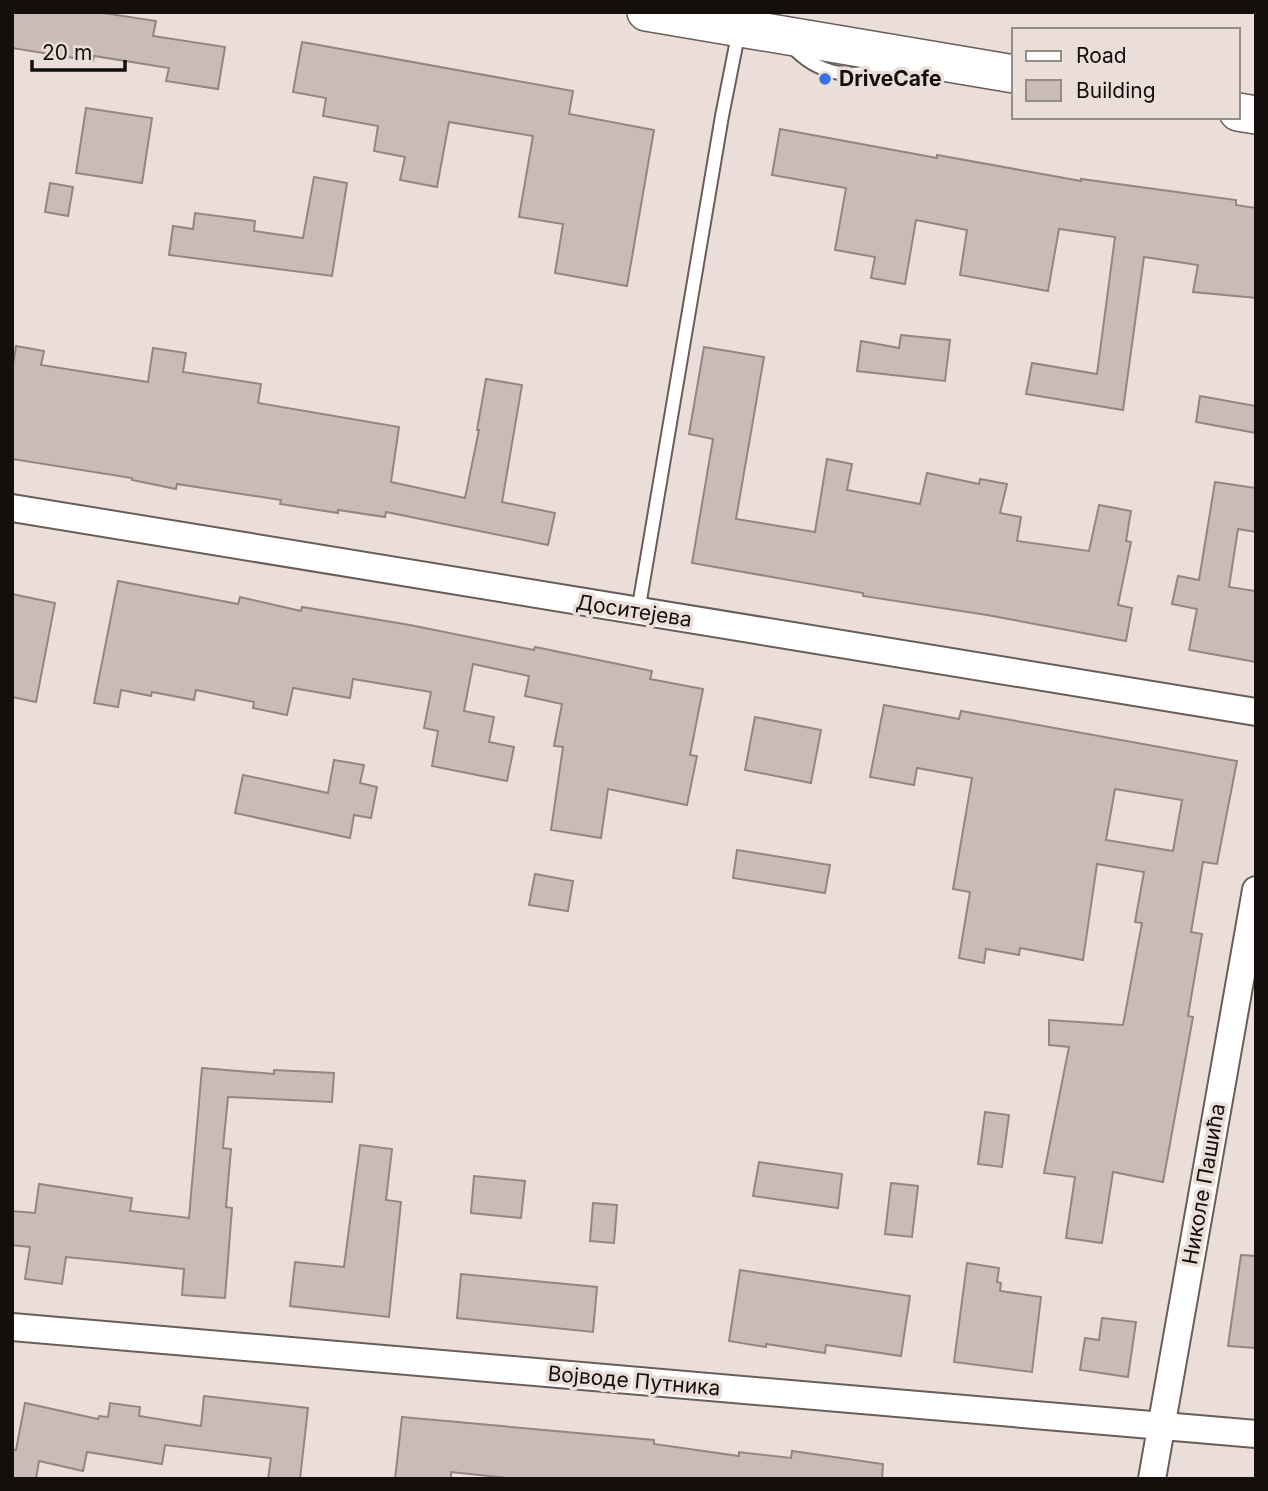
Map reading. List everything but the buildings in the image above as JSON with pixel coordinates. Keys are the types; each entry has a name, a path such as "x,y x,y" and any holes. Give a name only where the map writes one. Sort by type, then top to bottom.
{"street":[{"path":"646,12 1012,74"},
{"name":"Доситејева","path":"12,508 1256,712"},
{"name":"Николе Пашића","path":"1152,1479 1256,890"},
{"name":"Војводе Путника","path":"12,1328 1256,1434"}],"lane":[{"path":"638,612 719,129 740,28"}],"place":[{"name":"DriveCafe","path":"825,79"}]}
